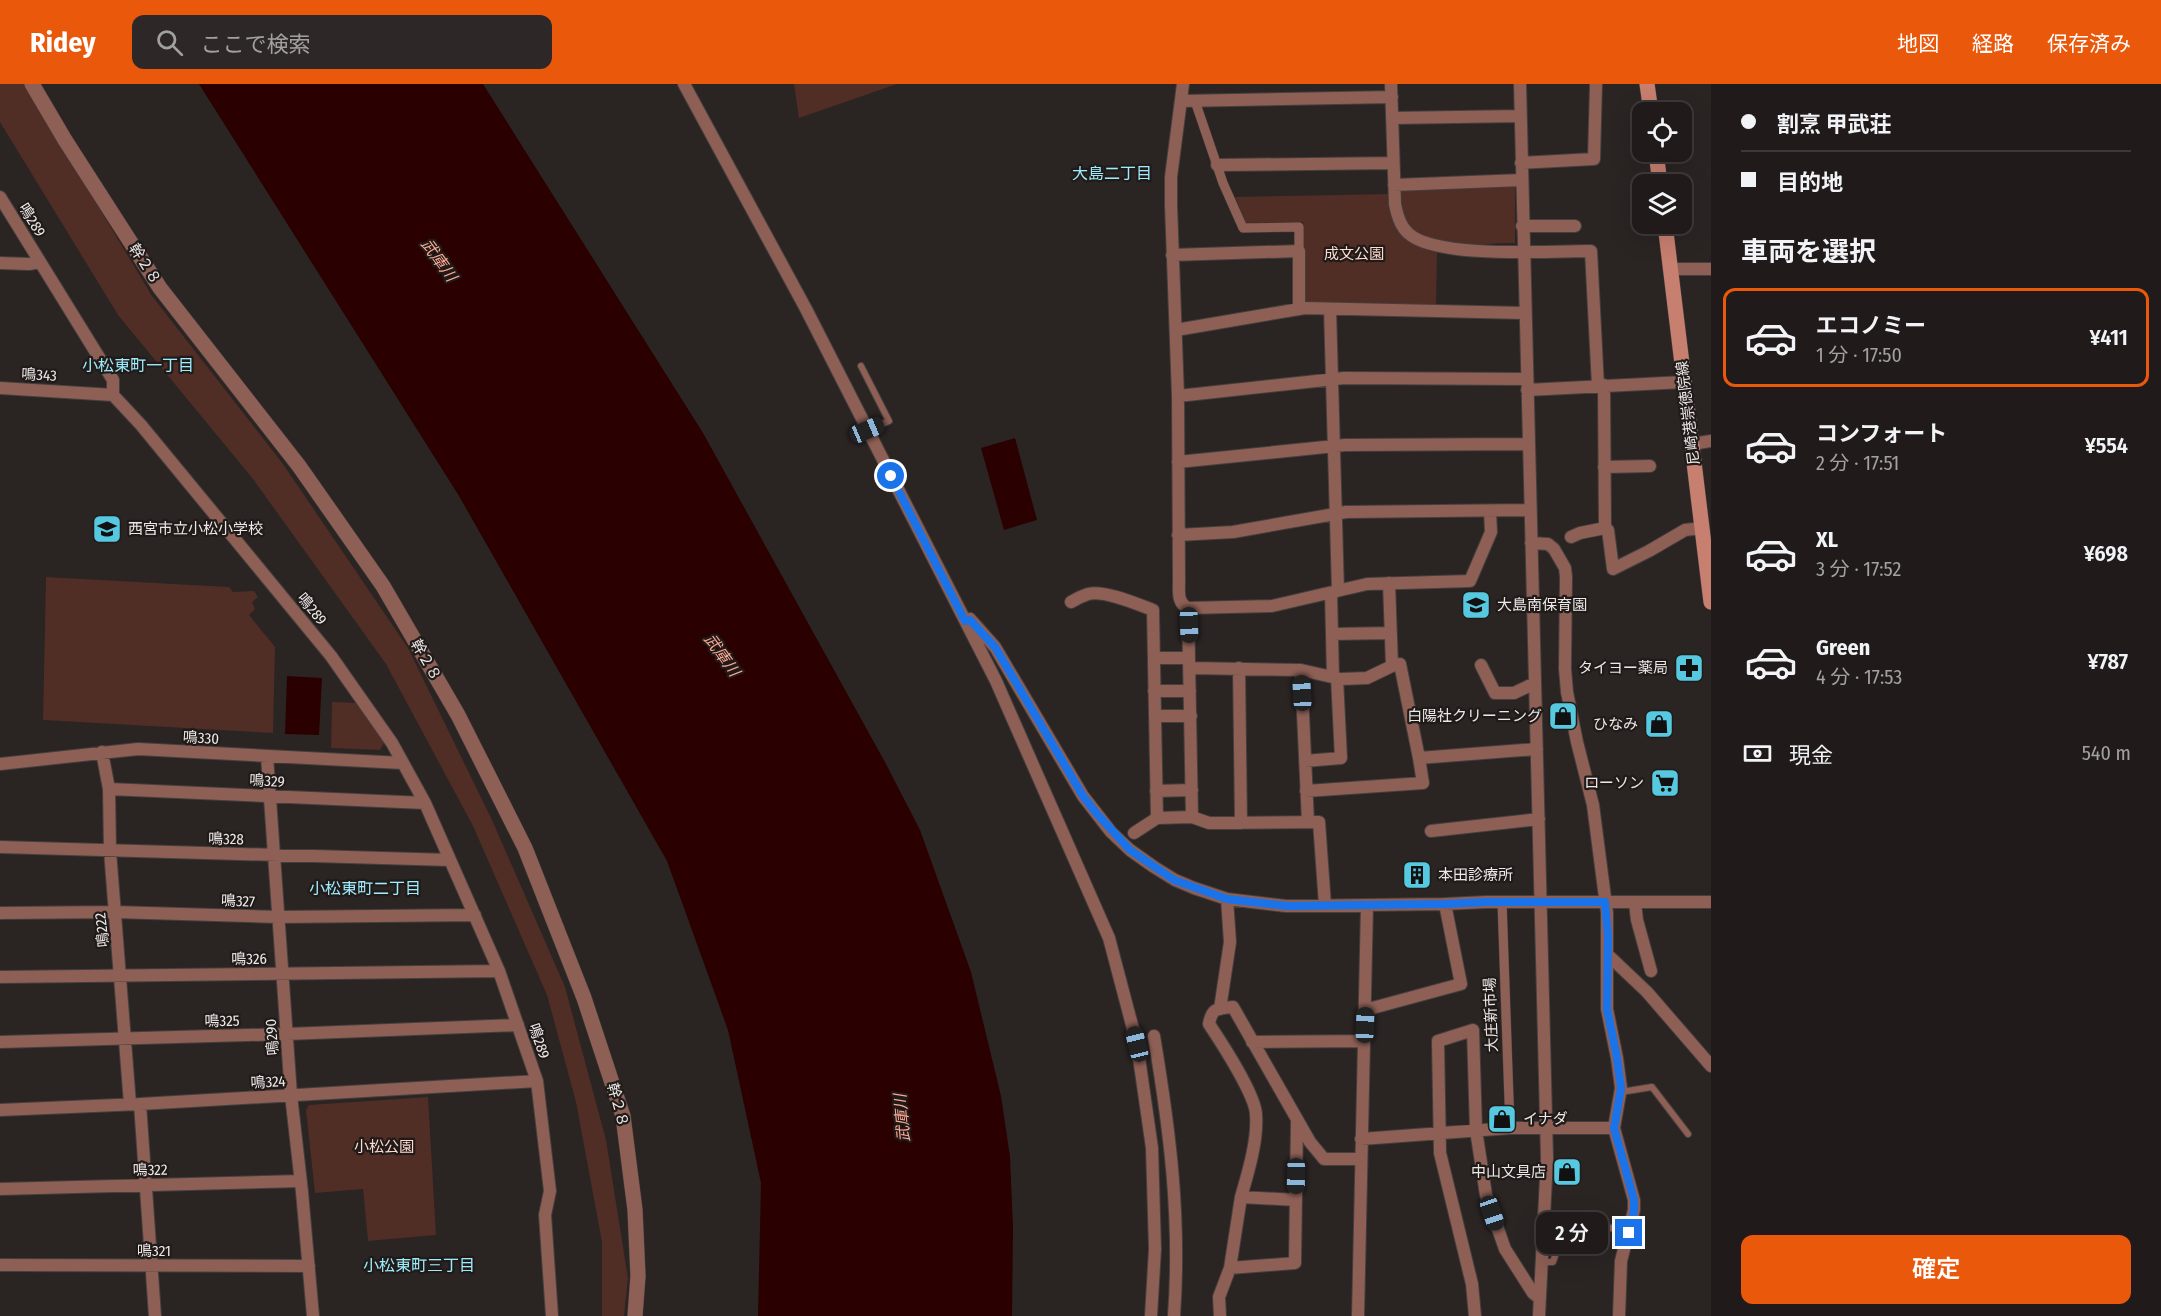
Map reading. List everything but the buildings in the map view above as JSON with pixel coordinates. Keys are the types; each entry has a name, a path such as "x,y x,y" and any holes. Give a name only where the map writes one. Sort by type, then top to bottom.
{"main road":[{"path":"1647,84 1650,102"},
{"name":"尼崎港崇徳院線","path":"1666,234 1711,602"}],"street":[{"name":"幹２８","path":"32,84 65,140 160,288 299,466 383,586 458,715 525,848 584,998 623,1116 635,1210 638,1276 635,1316"},
{"path":"684,84 806,309 996,681 1108,938 1137,1044 1152,1148 1155,1249 1151,1316"},
{"path":"1183,84 1171,177 1178,396 1180,602 1188,608 1272,606 1367,584 1470,581 1491,532 1490,511"},
{"path":"1391,84 1396,215 1408,233 1429,245 1453,250 1591,251 1601,386 1605,528 1608,530 1613,569 1685,530 1702,528"},
{"path":"1520,84 1546,1128 1539,1316"},
{"path":"1521,163 1594,159 1596,84"},
{"path":"1181,101 1392,97"},
{"path":"1196,101 1217,165 1243,228 1299,227 1299,309"},
{"path":"1392,118 1520,116"},
{"path":"1217,165 1393,163"},
{"path":"1394,185 1522,180"},
{"name":"鳴289","path":"0,197 113,380 113,394 331,656 392,743 425,803 499,971 537,1081 550,1191 545,1215 552,1316"},
{"path":"1522,226 1575,226"},
{"path":"1172,255 1299,251"},
{"path":"0,263 40,262"},
{"path":"1671,269 1711,269"},
{"path":"1176,330 1299,309 1524,313"},
{"path":"1305,761 1341,758 1332,634 1336,513 1330,309"},
{"path":"1178,396 1332,379 1601,386 1684,381"},
{"name":"鳴343","path":"0,388 113,394"},
{"path":"1692,444 1711,441"},
{"path":"1178,462 1334,446 1528,444"},
{"path":"1604,467 1650,466"},
{"path":"1178,535 1233,532 1336,513 1530,510"},
{"path":"1571,537 1605,528"},
{"path":"1531,543 1548,544 1554,549 1565,568 1567,692 1593,806 1605,902 1608,955 1607,1009 1617,1058 1620,1092 1614,1128 1634,1200 1634,1210 1621,1261 1619,1316"},
{"path":"1389,583 1392,666"},
{"path":"1071,602 1090,593 1096,593 1116,597 1153,610 1157,818"},
{"path":"1188,608 1192,817"},
{"path":"965,621 970,620 995,647 1083,796 1111,832 1130,850 1174,880 1227,899 1287,906 1502,902 1711,902"},
{"path":"1332,634 1390,633"},
{"path":"1154,658 1239,668 1300,670 1335,677 1367,678 1400,664 1423,783 1306,791"},
{"path":"1481,665 1495,693 1514,693 1535,683"},
{"path":"1239,668 1241,823"},
{"path":"1300,670 1308,822"},
{"path":"1155,691 1190,691"},
{"path":"1155,716 1191,716"},
{"path":"1419,758 1537,748"},
{"name":"鳴330","path":"0,764 138,749 402,763"},
{"name":"鳴222","path":"102,752 109,789 110,851 115,912 126,1038 146,1185 155,1316"},
{"name":"鳴290","path":"267,756 291,1095 313,1316"},
{"name":"鳴329","path":"109,789 425,803"},
{"path":"1156,791 1192,790"},
{"path":"1134,833 1157,818 1192,817 1209,823 1319,822 1325,905"},
{"path":"1431,831 1539,819"},
{"name":"鳴328","path":"0,847 450,860"},
{"path":"1220,1009 1230,942 1227,899"},
{"name":"大庄新市場","path":"1502,902 1509,1128"},
{"path":"1635,903 1637,920 1651,971"},
{"path":"1365,1010 1461,984 1445,904"},
{"path":"1358,1316 1367,905"},
{"name":"鳴327","path":"0,913 115,912 278,917 475,915"},
{"path":"1608,955 1647,992 1711,1066"},
{"name":"鳴326","path":"0,977 499,971"},
{"path":"1220,1316 1219,1297 1230,1268 1257,1113 1245,1086 1209,1024 1211,1014 1217,1009 1233,1007 1310,1142 1324,1160 1361,1159"},
{"name":"鳴325","path":"0,1042 518,1025"},
{"path":"1474,1316 1472,1284 1445,1180 1439,1133 1438,1041 1473,1030 1476,1130 1486,1195 1504,1249 1533,1293 1539,1298"},
{"path":"1154,1036 1173,1163 1178,1235 1174,1316"},
{"path":"1252,1042 1364,1041"},
{"name":"鳴324","path":"0,1110 537,1081"},
{"path":"1230,1268 1295,1263 1297,1119"},
{"path":"1361,1139 1509,1128 1614,1128"},
{"name":"鳴322","path":"0,1189 301,1181"},
{"path":"1241,1197 1296,1200"},
{"name":"鳴321","path":"0,1265 309,1266"}],"lane":[{"path":"861,366 889,421 867,430"},
{"path":"1620,1092 1652,1087 1688,1134"},
{"path":"1541,1262 1553,1262 1567,1221 1574,1219 1629,1233"}],"green space":[{"path":"0,84 25,84 152,296 283,464 408,648 492,820 565,987 606,1140 628,1278 624,1316 602,1316 602,1242 576,1102 547,995 473,826 386,664 253,479 118,315 0,122"},
{"path":"794,84 897,84 799,118"},
{"name":"成文公園","path":"1515,187 1515,243 1471,244 1440,241 1413,230 1402,213 1401,192 1406,189"},
{"name":"成文公園","path":"1389,194 1393,216 1401,232 1416,245 1437,253 1436,306 1305,303 1303,222 1246,223 1235,197"},
{"path":"46,577 229,587 233,592 254,591 258,597 252,602 255,609 249,615 275,647 273,733 43,720"},
{"path":"332,702 358,703 384,743 380,750 331,748"},
{"name":"小松公園","path":"428,1097 436,1235 368,1241 363,1189 315,1193 306,1110 309,1105"}],"water":[{"name":"武庫川","path":"199,84 483,84 703,433 886,764 920,830 971,972 1001,1096 1010,1157 1013,1227 1012,1316 758,1316 761,1183 728,1030 667,861 459,496"},
{"path":"1015,438 1037,520 1004,530 981,448"},
{"path":"287,676 322,678 319,735 285,734"}],"place":[{"name":"西宮市立小松小学校","path":"107,529"},
{"name":"大島南保育園","path":"1476,605"},
{"name":"タイヨー薬局","path":"1689,668"},
{"name":"白陽社クリーニング","path":"1563,716"},
{"name":"ひなみ","path":"1659,724"},
{"name":"ローソン","path":"1665,783"},
{"name":"本田診療所","path":"1417,875"},
{"name":"イナダ","path":"1502,1119"},
{"name":"中山文具店","path":"1567,1172"}],"district":[{"name":"大島二丁目","path":"1112,173"},
{"name":"小松東町一丁目","path":"138,365"},
{"name":"小松東町二丁目","path":"365,888"},
{"name":"小松東町三丁目","path":"419,1265"}],"route":[{"path":"891,476 965,621 970,620 995,647 1083,796 1111,832 1130,850 1174,880 1227,899 1287,906 1605,902 1608,936 1607,1009 1620,1072 1621,1088 1614,1128 1634,1200 1629,1233"}]}
